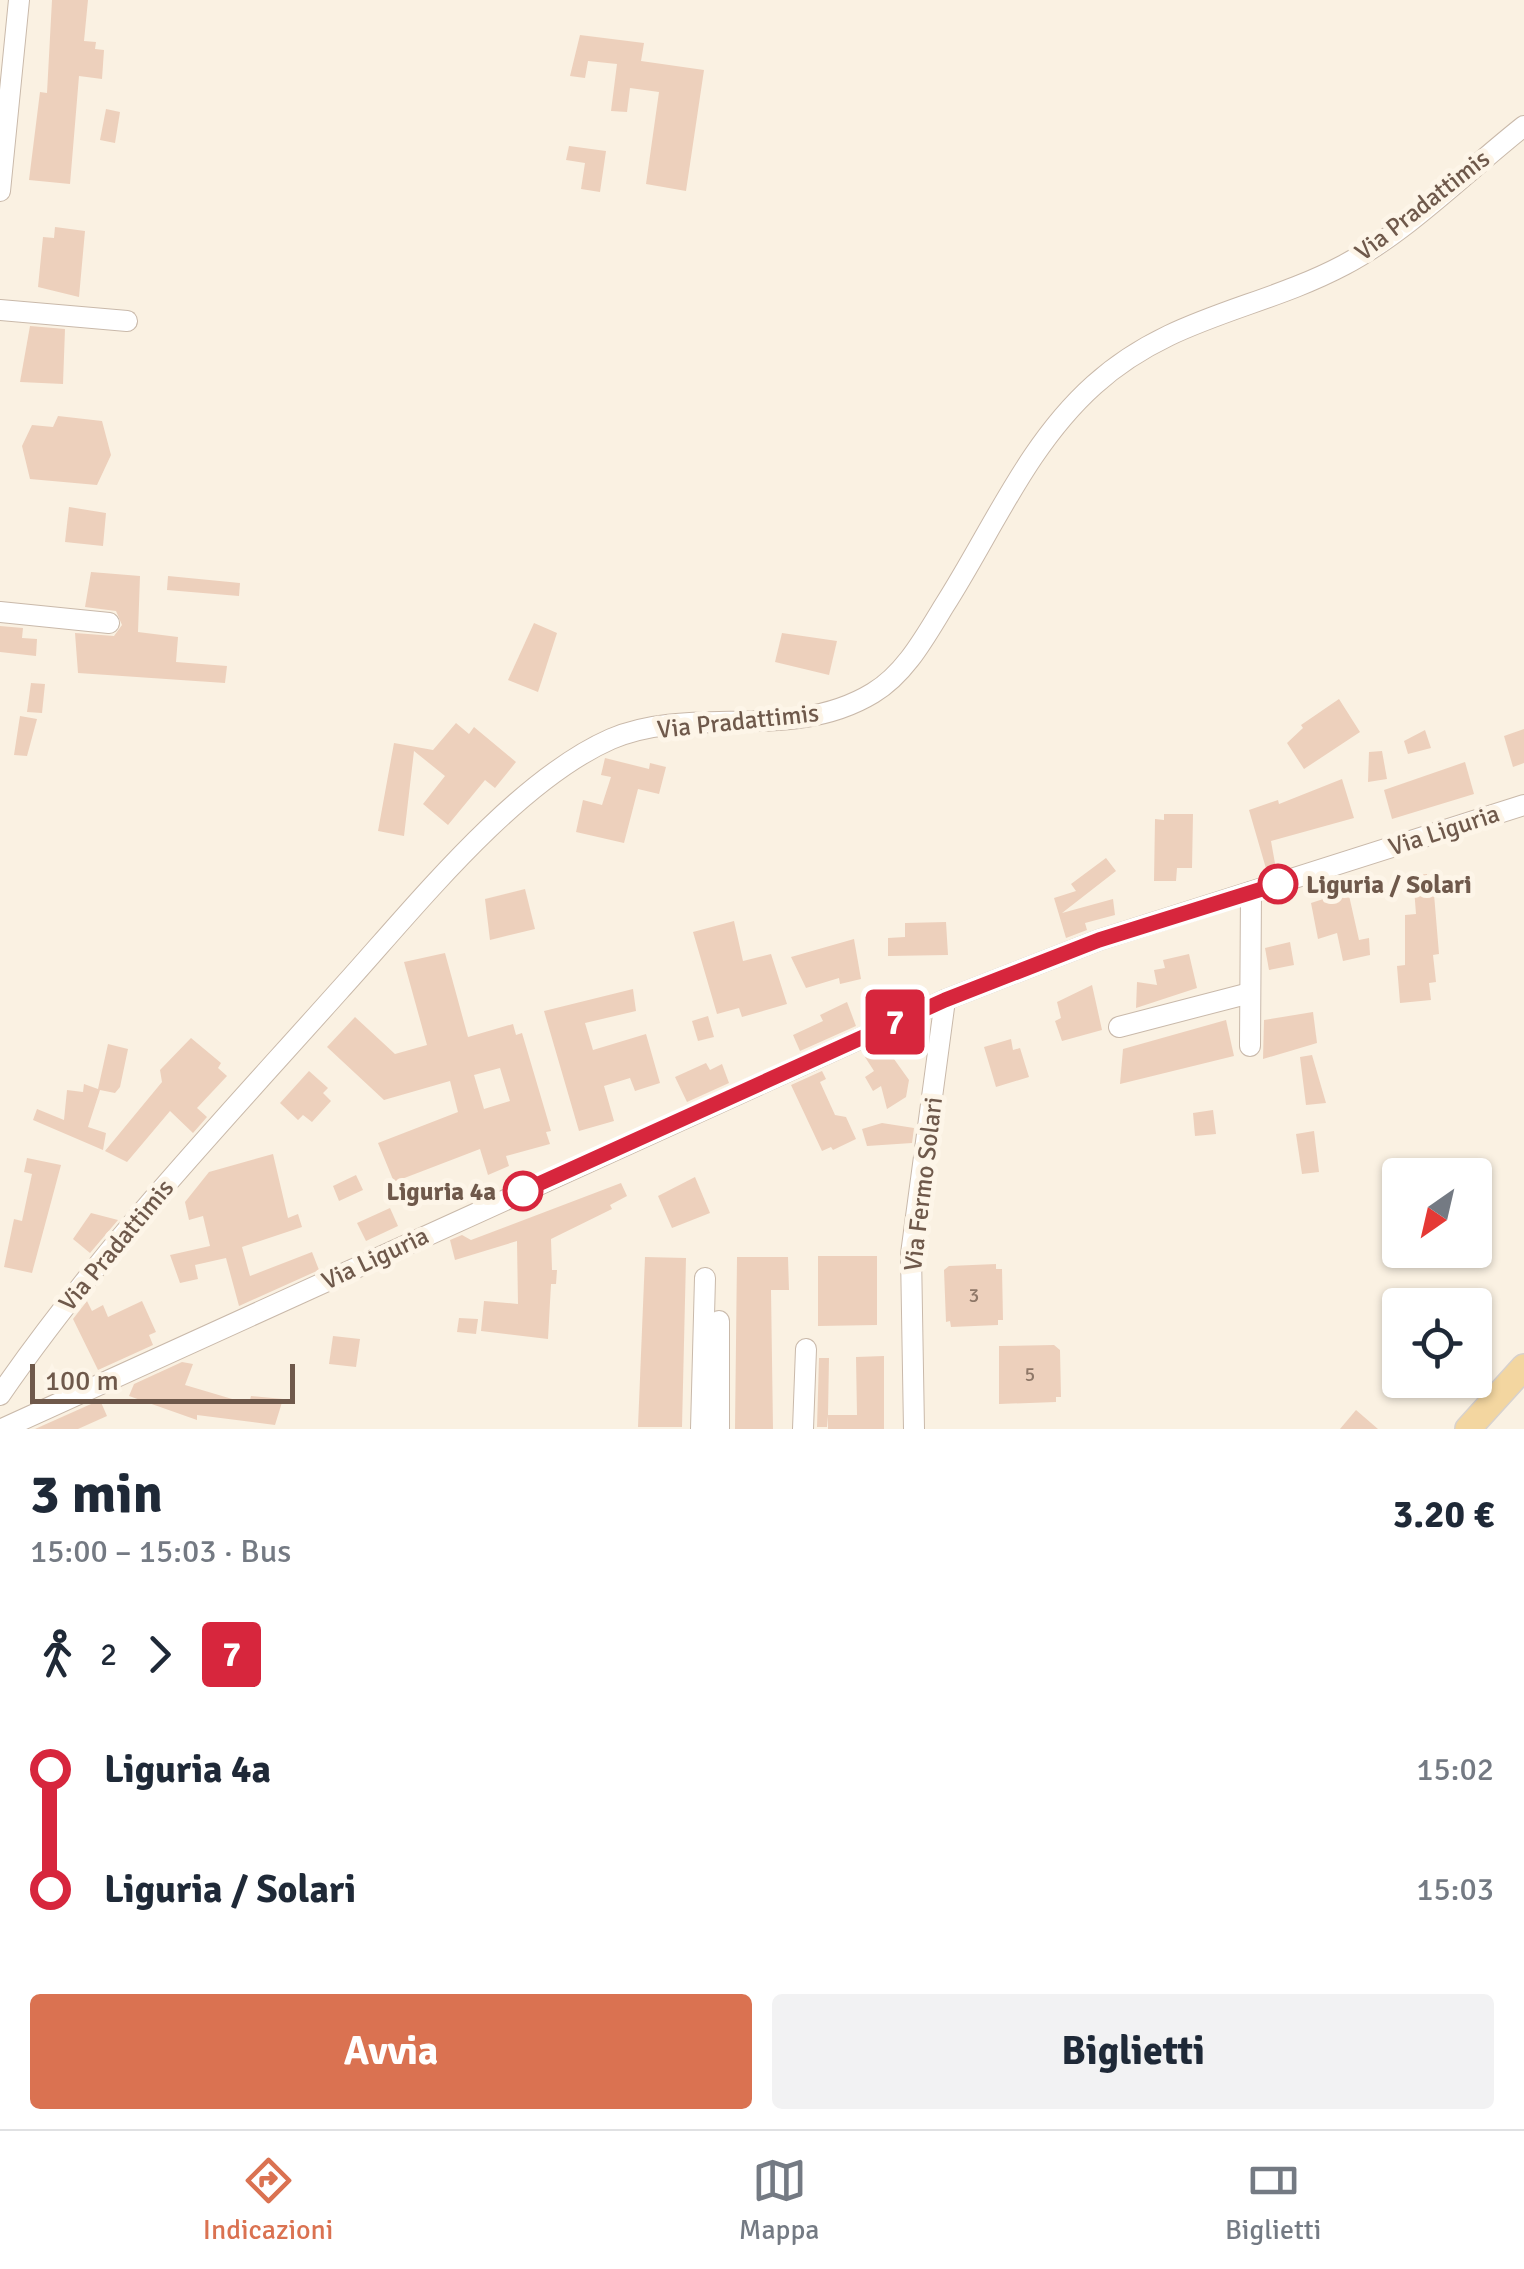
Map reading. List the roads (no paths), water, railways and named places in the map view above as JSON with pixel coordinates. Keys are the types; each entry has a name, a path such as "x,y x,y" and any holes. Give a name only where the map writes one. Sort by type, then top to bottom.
{"main road":[{"path":"1468,1429 1524,1367"}],"street":[{"path":"0,191 19,0"},
{"name":"Via Pradattimis","path":"0,1394 71,1296 164,1187 384,941 529,794 592,750 631,732 805,718 844,708 877,691 901,670 934,623 1030,459 1062,417 1093,386 1126,358 1164,335 1345,265 1524,126"},
{"path":"0,310 127,322"},
{"path":"0,612 110,623"},
{"name":"Via Liguria","path":"2,1429 945,1000 1099,940 1524,805"},
{"path":"1250,1046 1251,892"},
{"path":"1118,1027 1250,993"},
{"name":"Via Fermo Solari","path":"914,1429 910,1254 945,1000"},
{"path":"702,1429 704,1278"},
{"path":"719,1321 719,1429"},
{"path":"803,1429 806,1350"}],"place":[{"name":"Liguria / Solari","path":"1278,884"},
{"name":"Liguria 4a","path":"523,1191"}]}
